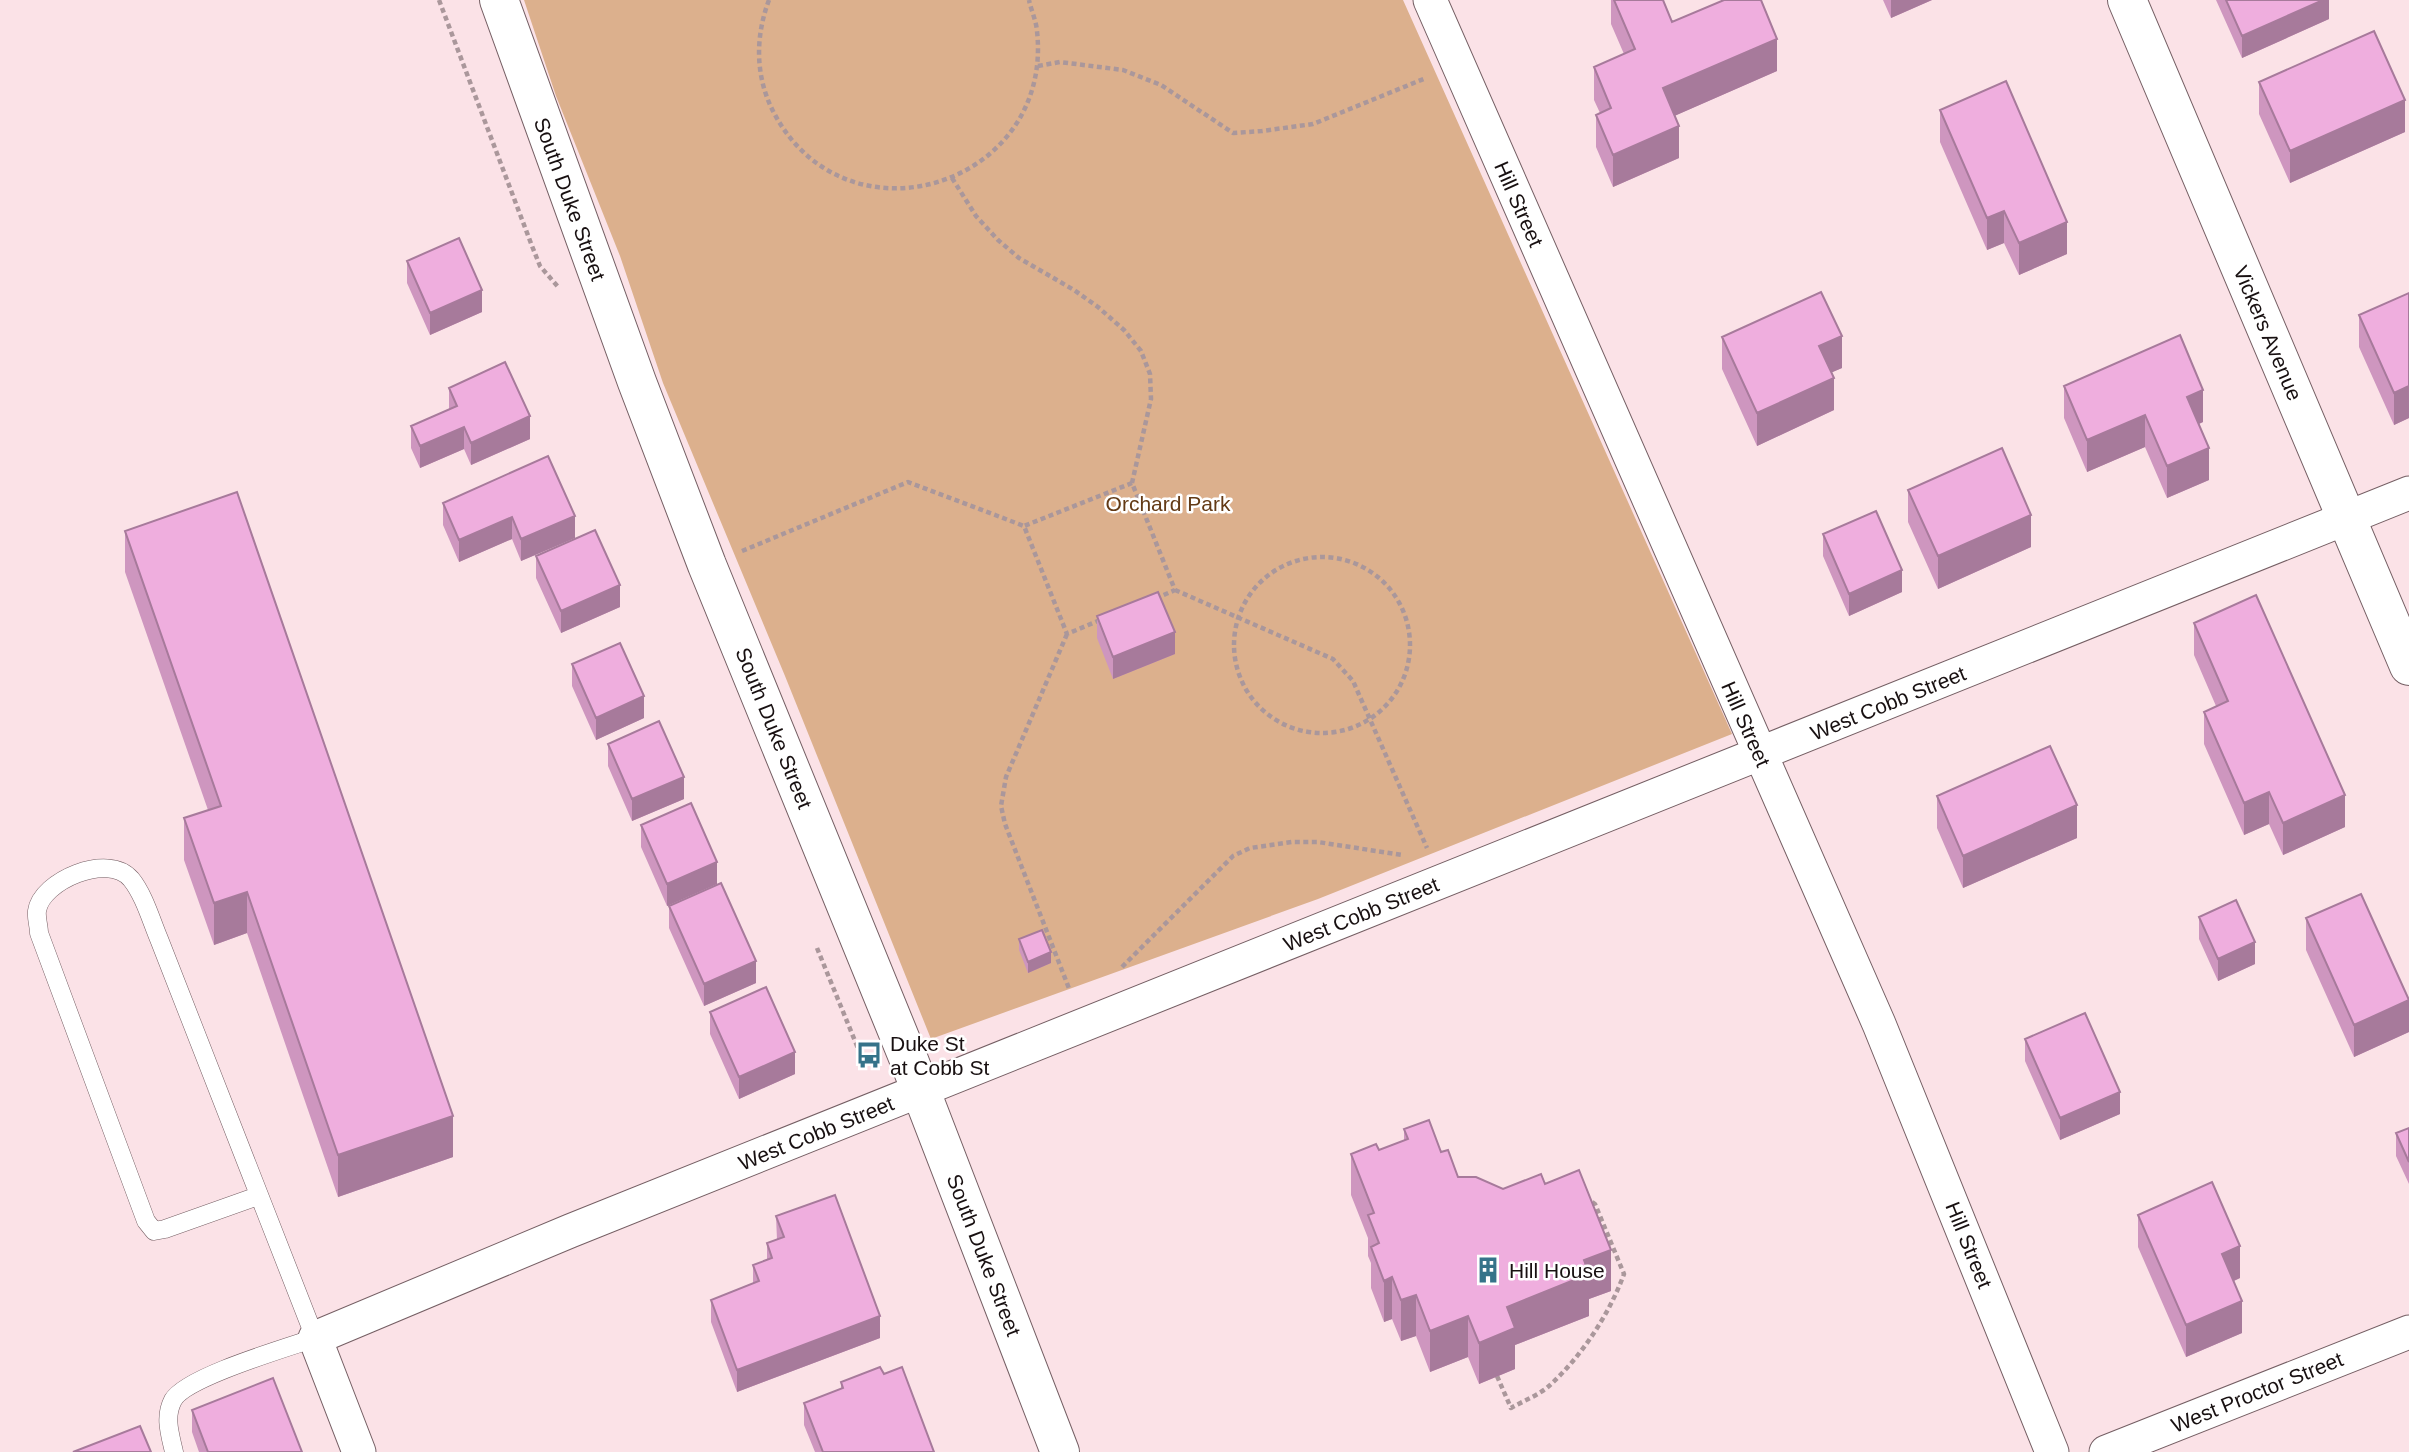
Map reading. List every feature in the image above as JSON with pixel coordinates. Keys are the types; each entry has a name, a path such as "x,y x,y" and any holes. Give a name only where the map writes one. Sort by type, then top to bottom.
{"main road":[{"name":"South Duke Street","path":"499,0 637,382 707,565 920,1092 1060,1452"},
{"name":"Vickers Avenue","path":"2127,0 2409,667"}],"street":[{"name":"Hill Street","path":"1430,0 1880,1024 2052,1452"},
{"name":"West Cobb Street","path":"315,1338 570,1231 2409,493"},
{"name":"West Proctor Street","path":"2106,1452 2409,1332"},
{"path":"315,1338 359,1452"}],"lane":[{"path":"174,1452 167,1421 174,1398 195,1381 315,1338 159,939 130,878 111,867 95,867 55,885 43,897 37,910 39,933 146,1222 154,1231 165,1229 258,1196"}],"path":[{"path":"769,0 759,42 759,63 769,103 784,131 803,152 828,171 856,183 896,190 932,185 964,173 995,150 1016,126 1031,95 1038,66 1037,29 1028,0"},
{"path":"1038,66 1060,62 1123,70 1161,85 1233,133 1313,124 1458,65"},
{"path":"952,178 976,216 998,240 1019,258 1098,307 1124,330 1141,351 1150,374 1152,399 1132,483 1175,590"},
{"path":"707,565 908,482 1024,526 1132,483"},
{"path":"1024,526 1067,634"},
{"path":"1321,557 1341,558 1380,577 1403,609 1409,627 1411,648 1408,668 1394,697 1371,719 1343,731 1325,733 1289,727 1258,706 1245,688 1238,674 1234,638 1240,616 1245,602 1257,585 1285,565 1321,557"},
{"path":"1151,600 1175,590 1240,616 1333,659 1353,681 1442,882"},
{"path":"1076,989 1070,992 1005,824 1001,806 1006,777 1067,634 1103,619"},
{"path":"1115,972 1137,954 1233,856 1250,848 1292,842 1318,842 1397,856 1406,855"},
{"path":"1416,852 1439,844"},
{"path":"1497,1377 1511,1408 1548,1387 1583,1348 1615,1300 1624,1274 1595,1204 1585,1197"}],"green space":[{"name":"Orchard Park","path":"524,0 1403,0 1732,734 1318,899 931,1039 785,676 663,383 620,256 556,96"}],"building":[{"path":"1614,0 1663,0 1672,22 1724,0 1761,0 1777,39 1663,88 1679,126 1613,155 1596,115 1611,108 1594,67 1635,49"},
{"path":"2226,0 2323,0 2242,36"},
{"path":"2374,31 2405,100 2290,151 2259,82"},
{"path":"2006,81 2067,222 2019,243 2004,211 1987,218 1940,110"},
{"path":"459,238 482,290 430,313 407,261"},
{"path":"1821,292 1842,336 1819,346 1834,378 1757,413 1722,337"},
{"path":"2409,293 2409,386 2394,393 2359,315"},
{"path":"2180,335 2203,390 2187,397 2209,448 2167,466 2145,415 2087,440 2064,386"},
{"path":"505,362 530,416 471,443 464,427 420,446 411,426 457,406 449,388"},
{"path":"2002,448 2031,515 1938,556 1908,490"},
{"path":"548,456 575,516 521,539 512,517 459,540 443,503"},
{"path":"237,492 453,1116 338,1155 247,892 214,903 184,818 221,806 125,531"},
{"path":"1876,511 1902,570 1849,594 1823,534"},
{"path":"595,530 620,585 561,611 536,556"},
{"path":"1158,592 1175,632 1113,657 1097,616"},
{"path":"2256,595 2345,795 2283,823 2269,792 2244,803 2204,712 2228,701 2194,623"},
{"path":"620,643 644,696 596,718 572,664"},
{"path":"659,721 684,777 632,799 608,744"},
{"path":"2050,746 2077,805 1963,856 1937,796"},
{"path":"691,803 717,862 667,884 641,825"},
{"path":"721,883 756,961 704,984 669,906"},
{"path":"2361,894 2409,1000 2354,1025 2306,918"},
{"path":"2236,900 2255,942 2218,959 2199,917"},
{"path":"1042,930 1051,952 1028,962 1019,939"},
{"path":"766,987 795,1052 739,1077 710,1012"},
{"path":"2085,1013 2120,1092 2060,1118 2025,1039"},
{"name":"Hill House","path":"1429,1120 1441,1152 1448,1150 1458,1177 1476,1177 1503,1189 1541,1174 1545,1184 1579,1170 1611,1250 1584,1260 1589,1274 1507,1307 1515,1328 1479,1343 1468,1316 1430,1331 1416,1295 1401,1300 1392,1277 1384,1281 1371,1247 1379,1243 1368,1215 1374,1213 1351,1154 1376,1144 1379,1150 1408,1139 1404,1129"},
{"path":"2409,1128 2409,1162 2396,1133"},
{"path":"2212,1182 2240,1246 2222,1254 2242,1301 2186,1325 2138,1215"},
{"path":"835,1195 880,1316 737,1370 711,1300 759,1281 753,1265 772,1258 767,1243 784,1237 776,1216"},
{"path":"880,1367 884,1374 902,1367 934,1452 823,1452 804,1403 843,1388 841,1382"},
{"path":"273,1378 302,1452 208,1452 192,1410"},
{"path":"140,1426 151,1452 73,1452"}],"place":[{"name":"Duke St at Cobb St","path":"869,1055"},
{"name":"Hill House","path":"1488,1270"}]}
